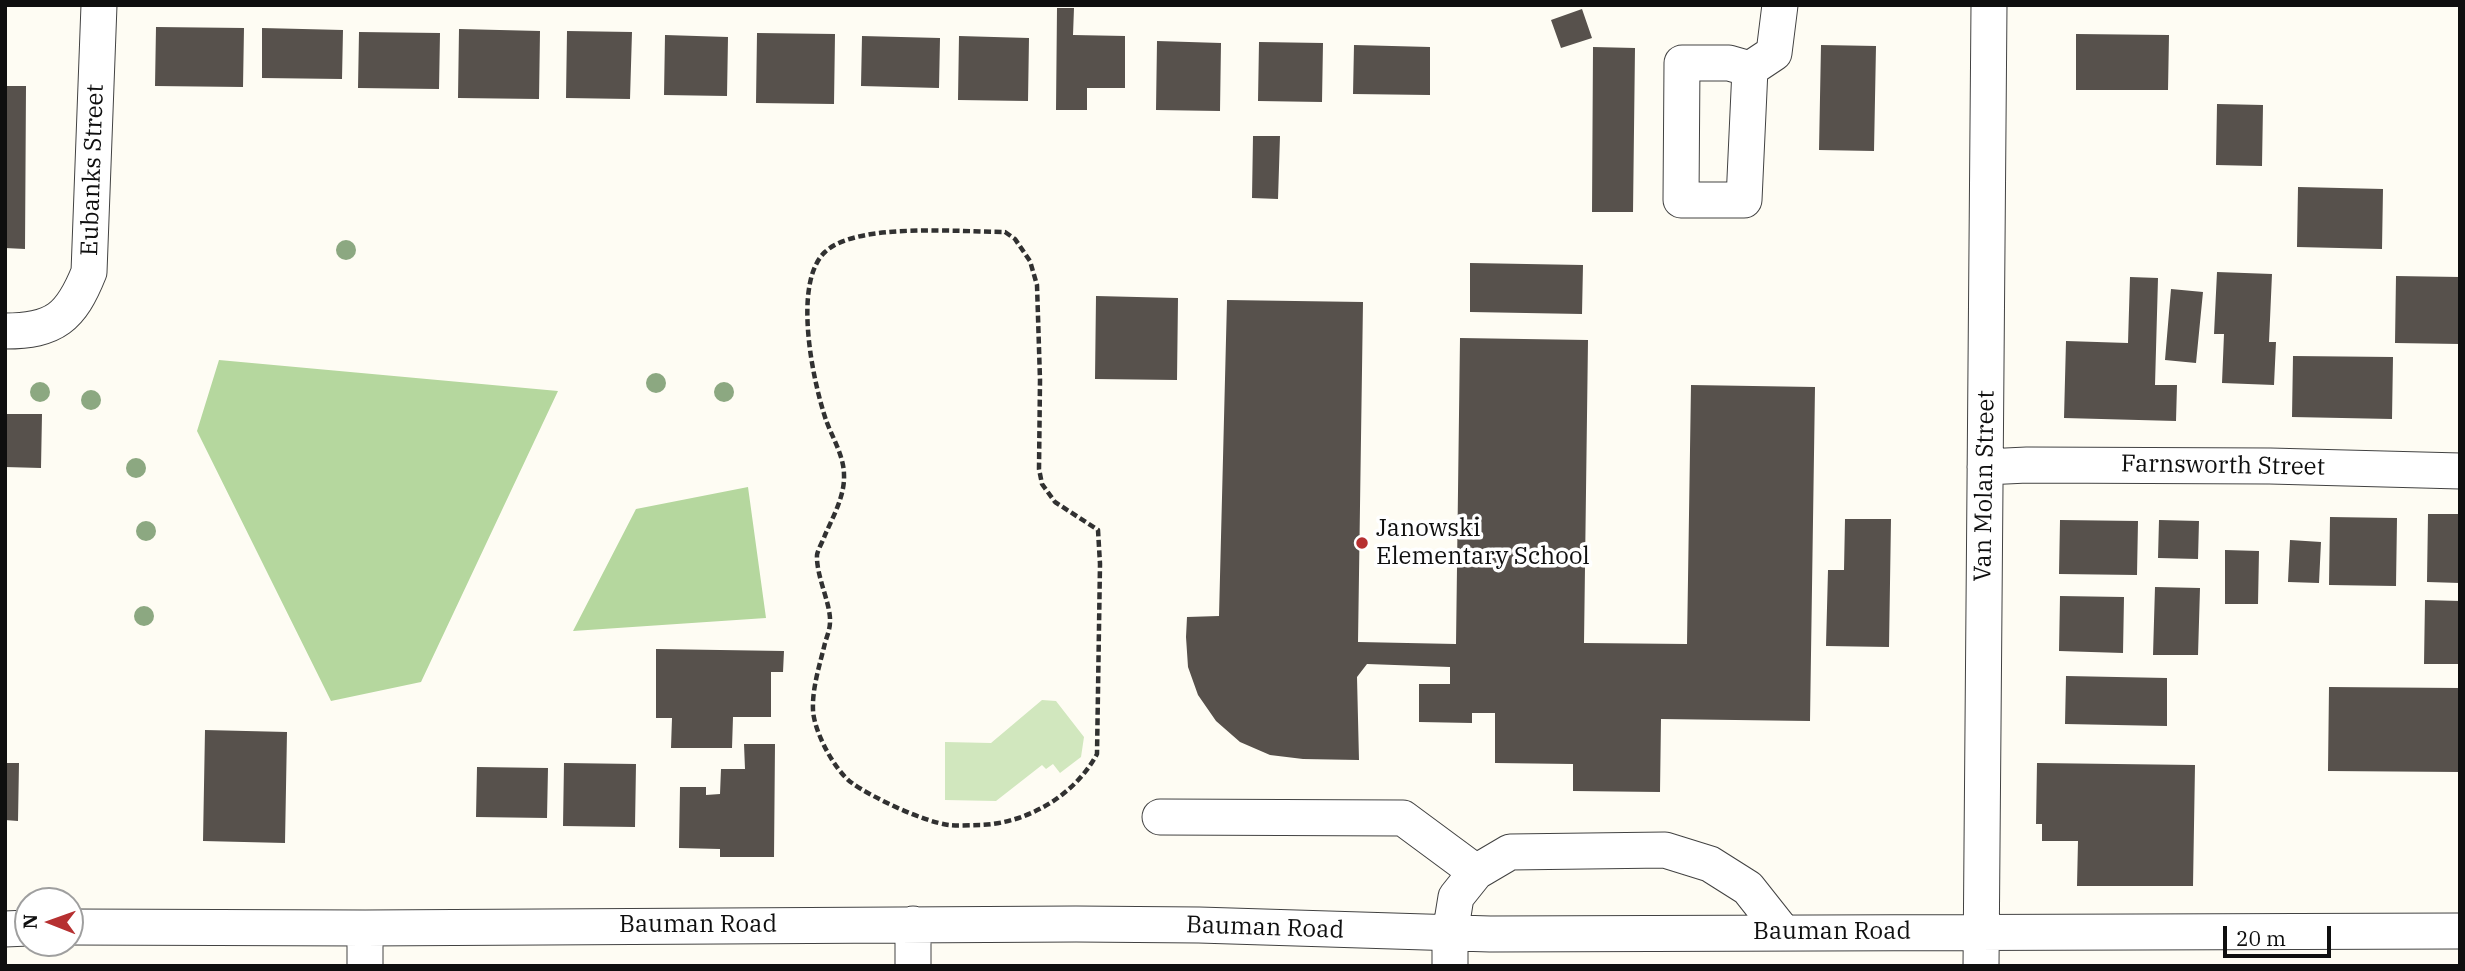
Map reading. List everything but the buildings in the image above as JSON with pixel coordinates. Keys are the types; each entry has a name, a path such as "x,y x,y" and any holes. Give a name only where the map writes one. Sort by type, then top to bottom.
{"street":[{"name":"Eubanks Street","path":"9,331 44,328 69,312 89,272 99,5"},
{"path":"1749,68 1774,53 1780,5"},
{"name":"Van Molan Street","path":"1981,966 1989,5"},
{"name":"Farnsworth Street","path":"1985,467 2270,466 2460,471"},
{"path":"1160,817 1403,818 1476,872"},
{"path":"1450,950 1456,897 1476,872 1510,852 1665,850 1710,864 1748,888 1782,932"},
{"path":"913,924 913,966"},
{"name":"Bauman Road","path":"84,927 1199,925 1450,950 1782,932 2460,931"},
{"path":"365,928 365,966"}],"path":[{"path":"1005,232 1015,239 1030,261 1037,285 1041,484 1055,502 1098,530 1100,576 1097,754 1091,767 1062,796 1024,817 986,825 950,825 906,812 851,782 826,752 813,712 818,673 831,622 817,554 837,507 844,475 838,447 826,419 808,347 808,285 813,268 823,253 838,242 869,233 1005,232"}],"green space":[{"path":"219,360 558,391 421,682 331,701 197,431"},
{"path":"748,487 766,618 573,631 636,509"},
{"path":"1042,700 1056,701 1084,737 1081,757 1060,773 1053,764 1046,769 1042,765 996,801 945,800 945,742 991,743"}],"place":[{"name":"Janowski Elementary School","path":"1362,543"}]}
